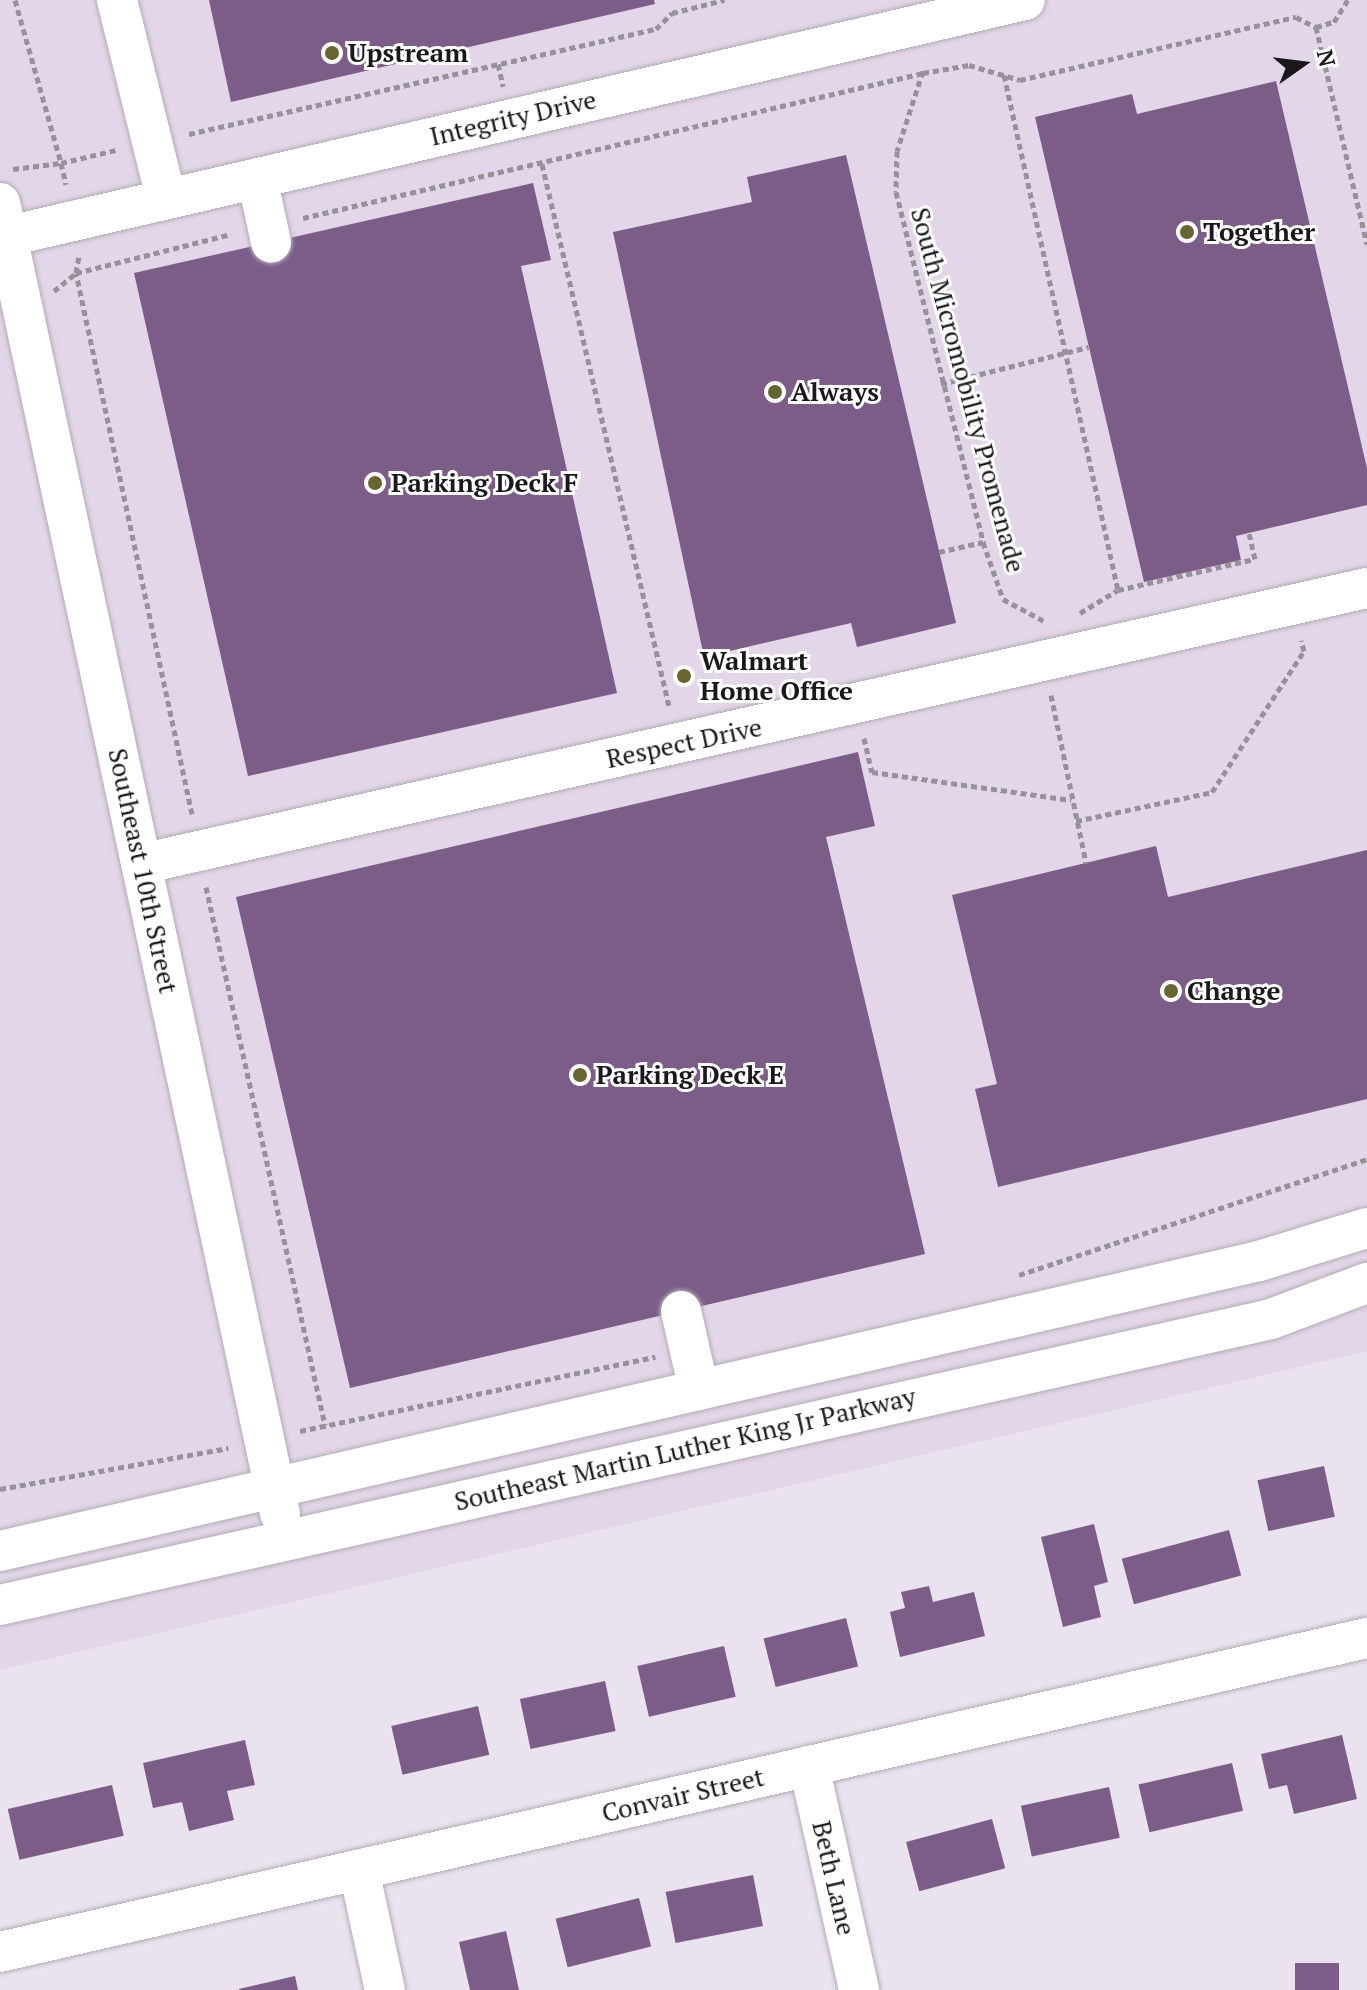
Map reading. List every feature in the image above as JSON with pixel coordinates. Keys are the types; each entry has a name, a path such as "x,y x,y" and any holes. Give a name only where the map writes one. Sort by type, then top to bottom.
{"street":[{"path":"117,0 166,198"},
{"name":"Integrity Drive","path":"2,226 166,198 257,178 1025,0"},
{"path":"257,178 269,234"},
{"name":"Southeast 10th Street","path":"2,226 285,1539"},
{"name":"Respect Drive","path":"141,864 856,706 1063,641 1367,588"},
{"name":"Southeast Martin Luther King Jr Parkway","path":"0,1551 1259,1261 1367,1228"},
{"name":"Southeast Martin Luther King Jr Parkway","path":"0,1605 1271,1319 1367,1283"},
{"path":"681,1311 699,1390"},
{"name":"Convair Street","path":"0,1952 1367,1638"},
{"name":"Beth Lane","path":"809,1766 859,1990"},
{"path":"359,1870 385,1990"}],"path":[{"path":"15,0 67,187"},
{"path":"684,0 686,8"},
{"path":"27,165 61,163 656,29 686,8 724,0"},
{"path":"58,290 76,273 269,234 542,164 923,73 969,65 1020,80 1296,17 1316,27 1334,22 1348,0"},
{"path":"1316,27 1367,244"},
{"name":"South Micromobility Promenade","path":"923,73 897,151 896,192 941,384 983,542 1003,599 1063,641"},
{"path":"1004,75 1118,590"},
{"path":"542,164 669,706"},
{"path":"81,246 76,273 192,812"},
{"path":"941,384 1088,347"},
{"path":"1086,863 1050,699 1063,641 1118,590 1255,559 1249,533"},
{"path":"939,552 983,542"},
{"path":"1076,821 1212,792 1304,651"},
{"path":"856,706 872,772 1071,800"},
{"path":"206,888 325,1425"},
{"path":"1009,1278 1367,1159"},
{"path":"304,1430 690,1350"},
{"path":"0,1489 221,1449"}],"shaded area":[{"name":"Walmart Home Office","path":"0,0 1367,0 1367,1351 0,1670"}],"building":[{"name":"Upstream","path":"209,0 654,0 655,4 231,102"},
{"name":"Together","path":"1276,81 1367,468 1367,505 1236,536 1241,560 1144,582 1035,117 1132,94 1137,114"},
{"name":"Always","path":"846,155 956,623 857,647 851,623 704,657 613,232 752,202 747,177"},
{"name":"Parking Deck F","path":"533,183 551,260 521,266 617,693 248,776 134,273"},
{"name":"Parking Deck E","path":"858,752 875,826 826,837 925,1254 350,1388 236,897"},
{"name":"Change","path":"1156,846 1168,897 1367,850 1367,1099 998,1187 975,1089 997,1084 952,895"},
{"path":"1324,1466 1335,1517 1268,1531 1257,1480"},
{"path":"1094,1524 1108,1582 1094,1586 1101,1617 1063,1627 1041,1537"},
{"path":"1229,1530 1241,1575 1134,1604 1122,1559"},
{"path":"929,1586 933,1602 974,1592 985,1636 900,1657 890,1612 905,1608 901,1592"},
{"path":"846,1618 858,1667 776,1687 764,1639"},
{"path":"724,1646 736,1697 649,1717 637,1666"},
{"path":"605,1681 616,1731 531,1749 520,1699"},
{"path":"478,1706 489,1755 403,1775 391,1726"},
{"path":"1342,1735 1357,1799 1294,1814 1287,1785 1269,1789 1261,1754"},
{"path":"245,1740 255,1785 227,1791 234,1820 189,1831 182,1802 153,1808 143,1763"},
{"path":"1232,1763 1243,1811 1149,1832 1138,1785"},
{"path":"112,1785 124,1836 19,1860 8,1809"},
{"path":"1109,1787 1120,1838 1032,1857 1021,1806"},
{"path":"992,1819 1005,1868 919,1891 906,1842"},
{"path":"753,1875 763,1926 676,1943 666,1892"},
{"path":"639,1898 651,1947 568,1967 556,1919"},
{"path":"506,1931 519,1990 470,1990 459,1942"},
{"path":"1295,1963 1339,1963 1339,1990 1295,1990"},
{"path":"295,1976 298,1990 239,1990 239,1989"}],"place":[{"name":"Upstream","path":"332,53"},
{"name":"Together","path":"1187,232"},
{"name":"Always","path":"775,392"},
{"name":"Parking Deck F","path":"375,483"},
{"name":"Walmart Home Office","path":"684,676"},
{"name":"Change","path":"1171,991"},
{"name":"Parking Deck E","path":"580,1075"}]}
